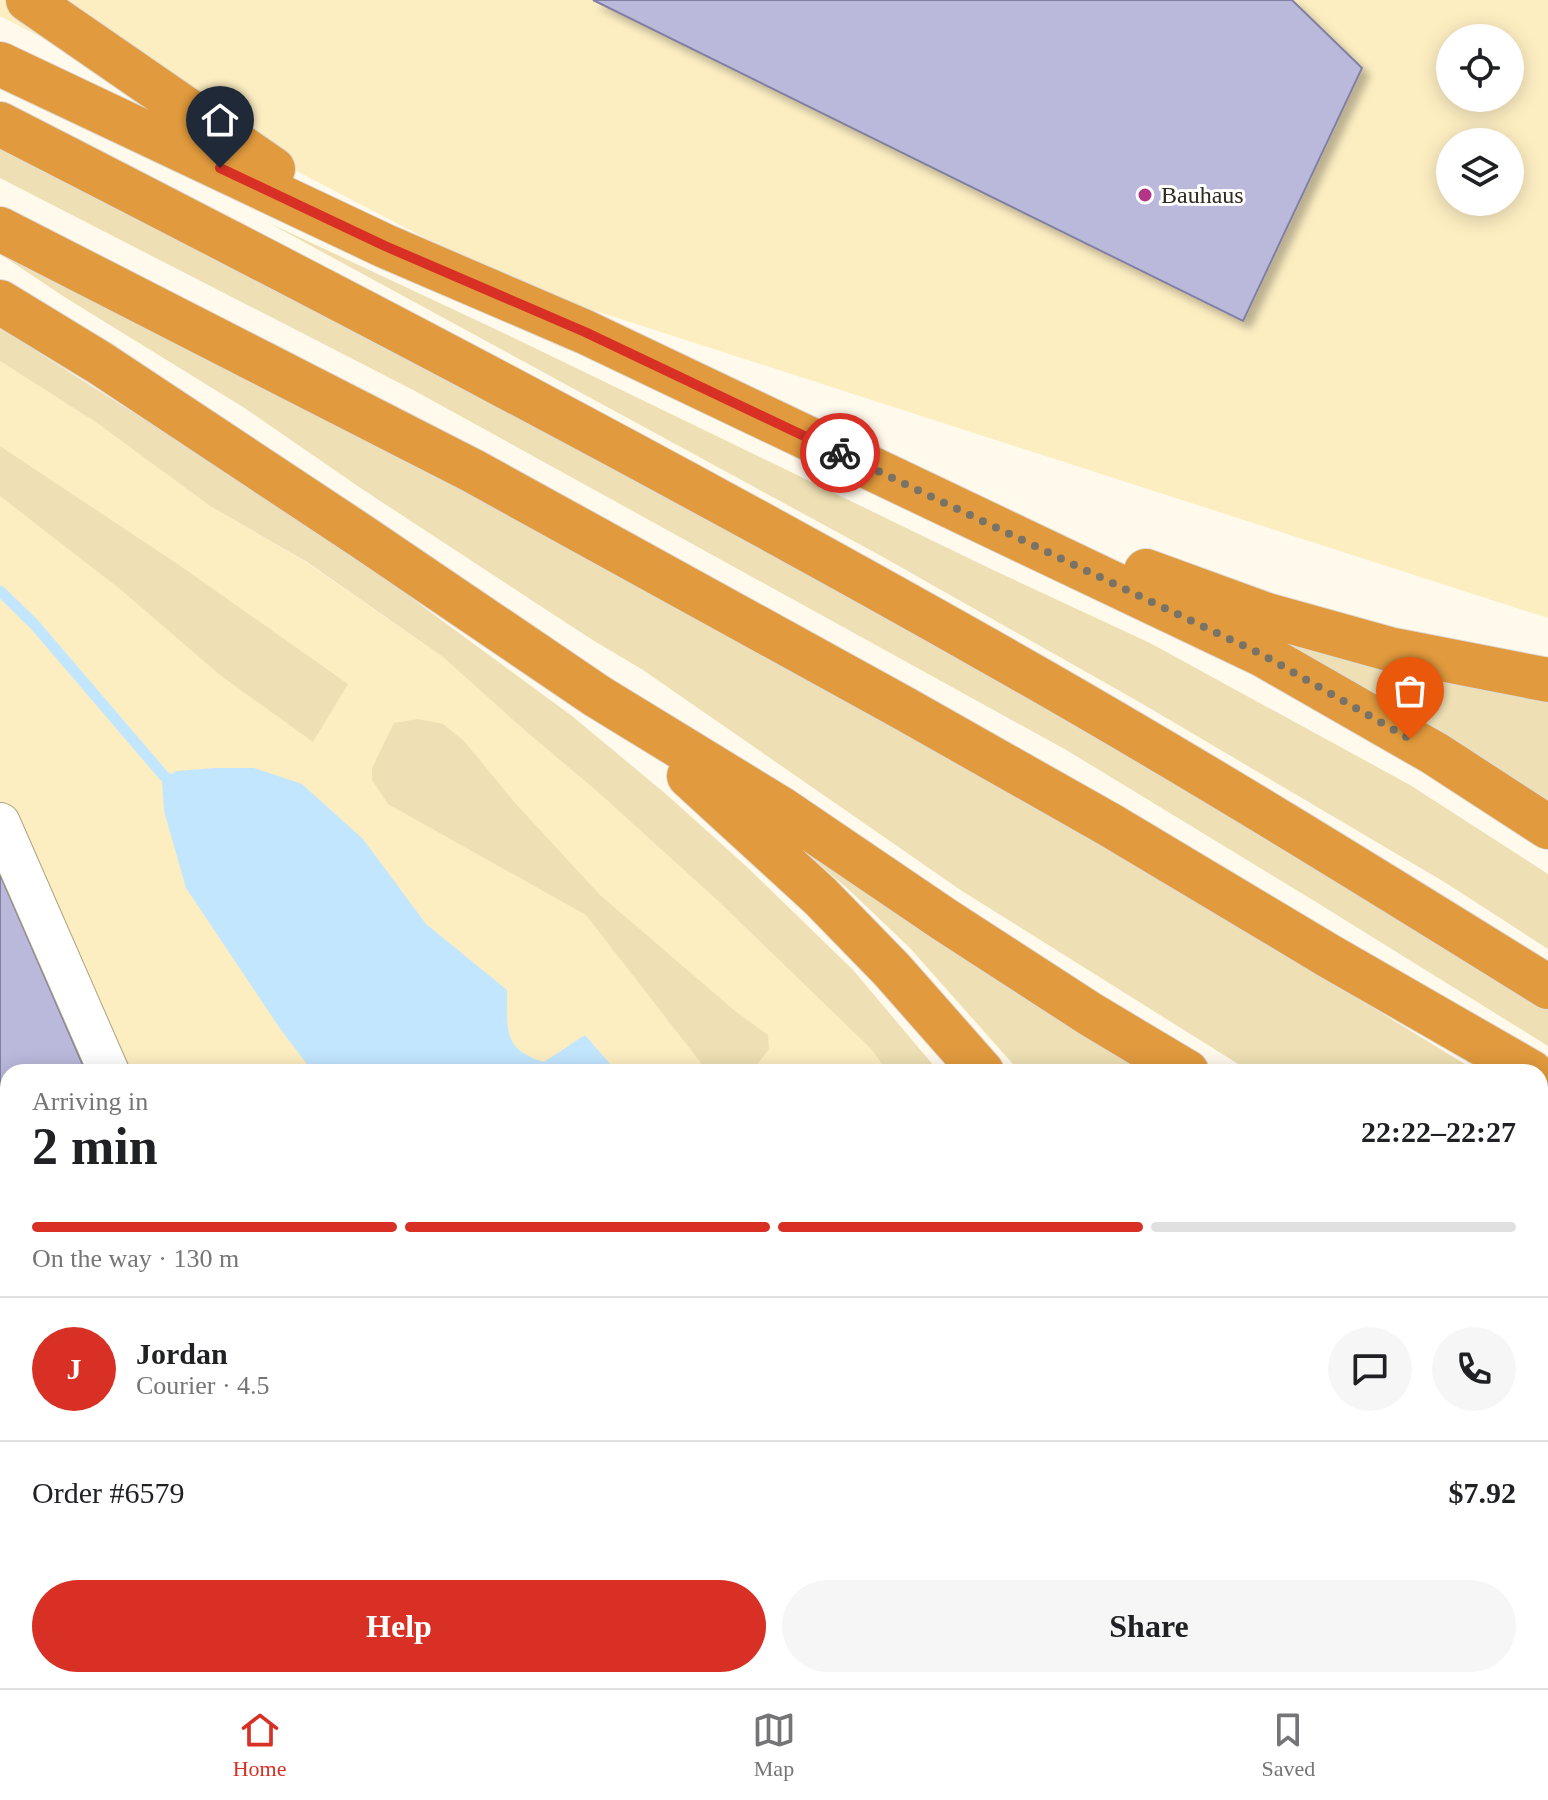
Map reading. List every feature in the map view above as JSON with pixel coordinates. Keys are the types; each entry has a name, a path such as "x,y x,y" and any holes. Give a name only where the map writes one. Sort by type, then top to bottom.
{"highway":[{"path":"28,0 385,246 519,289 654,345 1017,516 1184,586 1267,615 1389,649 1548,680"},
{"path":"0,64 385,246 585,332 1263,655 1434,753 1548,827"},
{"path":"0,124 289,272 767,528 1000,657 1187,766 1548,987"},
{"path":"0,229 473,471 877,693 1110,825 1517,1064"},
{"path":"0,302 100,363 335,518 597,696 780,808 945,920 1174,1064"},
{"path":"597,696 711,795 820,896 892,970 975,1064"}],"lane":[{"path":"0,823 105,1064"}],"shaded area":[{"path":"0,0 1548,0 1548,618 515,285 0,16"},
{"path":"0,136 629,465 1548,998 1548,1046 1068,751 415,391 0,178"},
{"path":"269,223 1150,643 1410,785 1548,874 1548,949 1446,883 1141,703 883,557"},
{"path":"0,248 438,473 904,732 1180,890 1465,1064 1238,1064 962,891 643,670 362,489 243,407 0,254"},
{"path":"0,328 353,555 572,716 747,867 853,970 932,1064 882,1064 871,1049 718,901 443,657 307,562 210,506 97,423 0,361"},
{"path":"0,361 97,423 210,506 306,562 443,657 718,901 871,1049 882,1064 0,1064"},
{"path":"0,446 179,565 348,684 313,742 220,675 120,589 0,496"},
{"path":"1250,629 1548,696 1548,805"},
{"path":"418,719 443,724 464,741 515,803 600,895 735,1011 768,1035 769,1049 757,1064 702,1064 586,915 388,804 372,780 372,768 394,723"},
{"path":"759,812 1144,1064 1013,1064 910,948"}],"water":[{"path":"254,768 302,784 363,839 426,924 507,990 510,1036 520,1051 544,1062 585,1035 610,1064 307,1064 186,888 164,811 162,781 176,771"}],"building":[{"name":"Bauhaus","path":"593,0 1292,0 1362,68 1243,321"},
{"path":"0,874 83,1064 0,1064"}],"waterway":[{"path":"0,591 34,624 164,776 177,784"}],"way so far":[{"path":"840,453 1263,655 1410,739"}],"place":[{"name":"Bauhaus","path":"1145,195"}],"route":[{"path":"220,168 385,246 585,332 840,453"}]}
